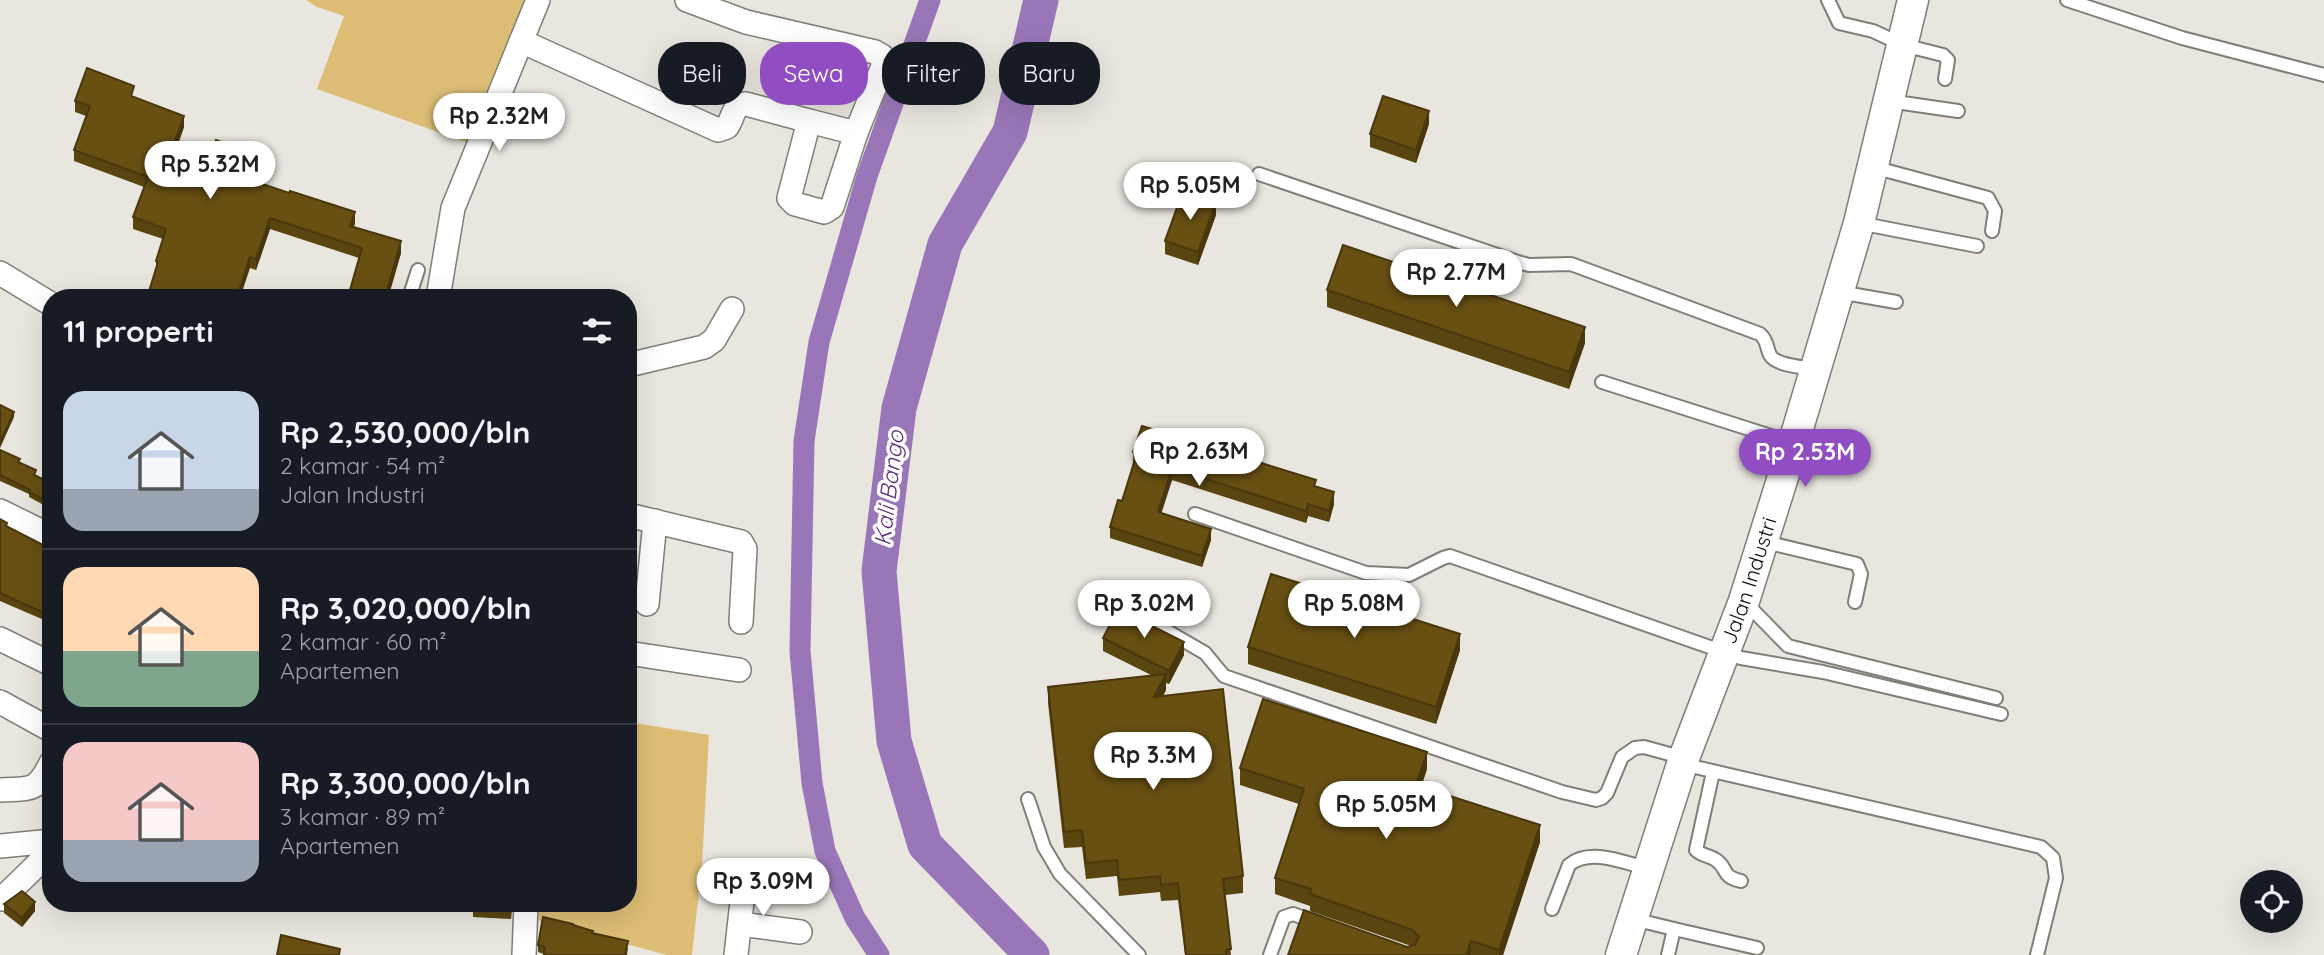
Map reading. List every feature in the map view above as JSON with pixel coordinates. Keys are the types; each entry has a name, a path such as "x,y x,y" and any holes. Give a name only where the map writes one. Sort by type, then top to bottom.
{"street":[{"path":"440,289 453,208 538,0"},
{"path":"687,0 746,22 879,54 883,66 856,133 832,207 824,212 789,200 809,121"},
{"name":"Jalan Industri","path":"1621,955 1683,761 1744,601 1793,445 1859,223 1913,0"},
{"path":"521,41 718,130 727,127 740,104 856,133"},
{"path":"0,273 42,298"},
{"path":"637,363 704,347 714,340 732,309"},
{"path":"0,511 42,532"},
{"path":"637,517 741,542 745,549 741,622"},
{"path":"647,604 655,521"},
{"path":"0,639 42,660"},
{"path":"637,654 739,670"},
{"path":"0,702 42,725"},
{"path":"0,790 35,786 42,780"},
{"path":"0,846 42,842"},
{"path":"2,899 42,860"},
{"path":"736,955 745,875"},
{"path":"524,955 526,912"},
{"path":"740,924 800,932"}],"lane":[{"path":"1829,0 1839,23 1873,31 1947,58 1945,79"},
{"path":"2067,0 2182,38 2324,75"},
{"path":"1888,101 1958,111"},
{"path":"1872,167 1988,198 1995,211 1992,231"},
{"path":"1259,174 1518,262 1529,265 1572,264 1760,334 1775,361 1815,369"},
{"path":"1859,223 1977,246"},
{"path":"413,289 418,270"},
{"path":"1838,292 1896,302"},
{"path":"1601,382 1793,445"},
{"path":"1195,514 1366,573 1409,575 1450,556 1723,653 1823,672 2001,714"},
{"path":"1761,541 1857,564 1861,574 1855,602"},
{"path":"1110,598 1205,653 1224,676 1562,792 1596,800 1602,797 1607,793 1622,757 1635,748 1644,747 1713,772 2041,847 2053,858 2056,878 2037,955"},
{"path":"1744,601 1788,646 1996,698"},
{"path":"1713,772 1696,850 1699,854 1716,860 1730,878 1741,881"},
{"path":"1028,799 1044,847 1059,874 1139,955"},
{"path":"1552,909 1569,865 1574,861 1590,856 1649,869"},
{"path":"1270,955 1284,917 1293,914 1332,928"},
{"path":"1633,919 1757,948"},
{"path":"1668,955 1674,929"}],"shaded area":[{"path":"306,0 530,0 469,143 317,89 344,16 317,7"},
{"path":"637,723 709,735 702,864 692,955 667,955 534,919 534,912 637,912"}],"building":[{"path":"87,68 134,86 131,96 184,116 171,151 206,164 216,140 254,154 245,178 355,212 350,226 401,241 388,289 350,289 362,248 270,218 256,259 250,257 240,289 150,289 166,229 133,217 148,177 74,150 90,106 75,101"},
{"path":"1383,96 1429,111 1416,150 1370,134"},
{"path":"1183,191 1216,202 1198,252 1165,241"},
{"path":"1343,245 1585,327 1569,372 1327,290"},
{"path":"0,405 14,412 0,442"},
{"path":"1142,426 1316,480 1314,486 1334,492 1329,511 1308,504 1306,511 1172,468 1158,512 1211,529 1202,556 1110,527 1118,500 1122,501 1137,453 1133,452"},
{"path":"0,450 36,470 34,475 42,479 42,498 29,492 30,490 0,475"},
{"path":"0,519 7,523 6,526 42,544 42,612 0,593"},
{"path":"1271,574 1460,634 1436,707 1248,647"},
{"path":"1118,609 1184,642 1169,671 1103,638"},
{"path":"1166,674 1154,697 1223,689 1243,876 1223,879 1231,949 1226,950 1226,955 1186,955 1178,883 1161,885 1160,876 1119,880 1117,860 1086,863 1082,830 1064,832 1048,687"},
{"path":"1263,699 1427,752 1416,785 1540,825 1499,950 1471,941 1466,955 1288,955 1304,910 1407,947 1415,945 1419,937 1413,930 1310,894 1311,889 1275,878 1304,789 1240,768"},
{"path":"22,891 35,902 22,918 4,904"},
{"path":"543,917 628,941 625,955 544,955 545,947 538,945"},
{"path":"281,935 340,949 339,955 277,955"}],"waterway":[{"name":"Kali Bango","path":"879,955 855,918 825,851 812,783 800,651 804,441 819,342 867,176 930,0"},
{"name":"Kali Bango","path":"1032,955 925,845 894,741 879,571 899,408 945,244 1010,132 1041,0"}]}
